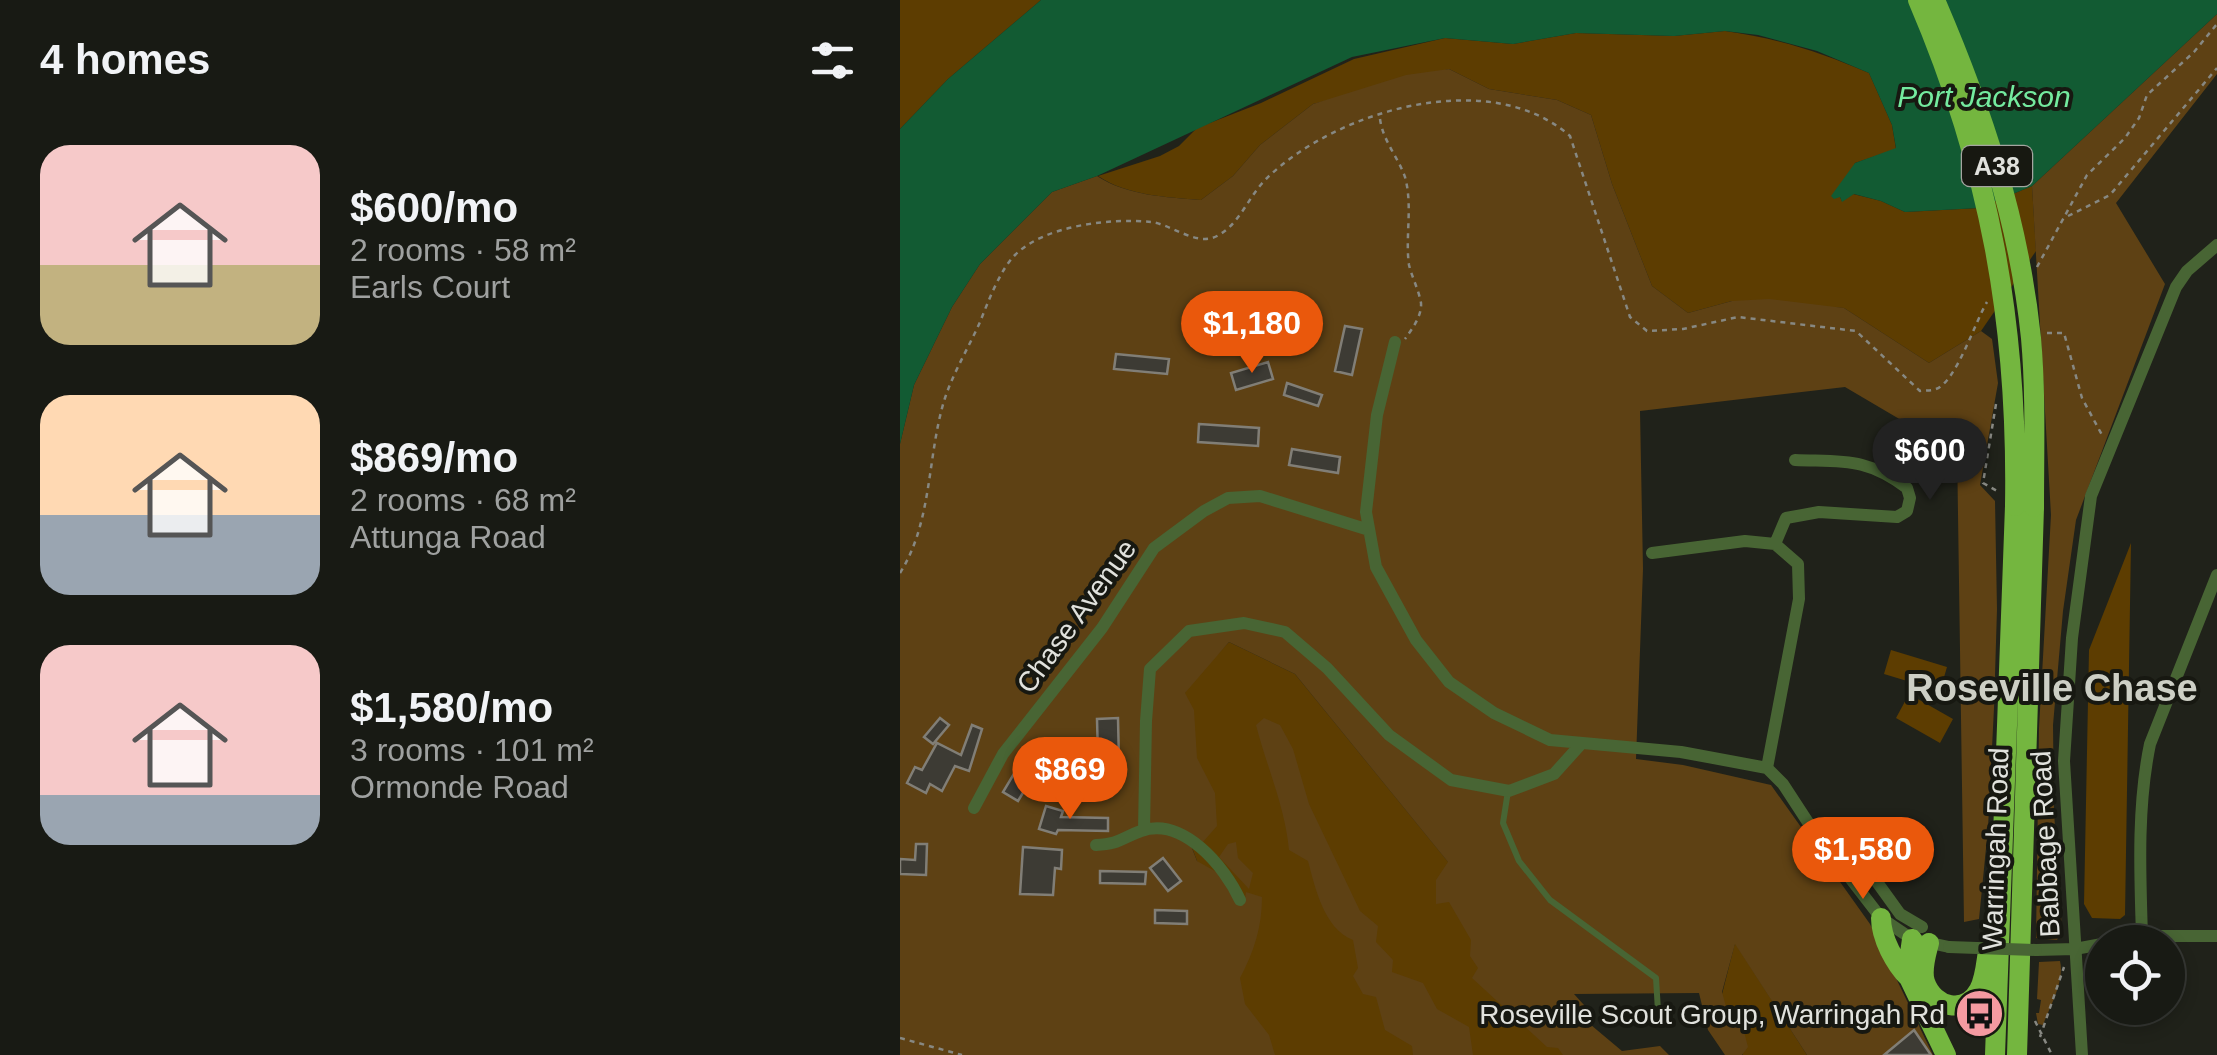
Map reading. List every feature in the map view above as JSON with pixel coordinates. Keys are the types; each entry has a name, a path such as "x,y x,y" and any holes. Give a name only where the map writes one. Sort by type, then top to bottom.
{"highway":[{"name":"Warringah Road","path":"1918,0 1946,64 1972,146 1998,254 2015,388 2025,507 2017,1055"},
{"name":"Warringah Road","path":"1935,0 1986,127 2010,215 2031,340 2035,402 2000,885 1995,1055"},
{"path":"1928,939 1924,972 1930,992 1949,1006 1968,1002 1982,983 2000,885"},
{"path":"1880,918 1881,930 1910,980"},
{"path":"1928,939 1908,968 1946,1055"}],"street":[{"name":"Babbage Road","path":"2082,1055 2064,778 2068,676 2091,496 2176,287 2217,245"},
{"path":"1395,346 1377,415 1366,512 1376,568 1416,640 1449,682 1494,713 1550,740 1681,752 1767,768 1783,784 1880,918 1928,939 2036,950 2085,947"},
{"path":"1774,544 1786,518 1819,512 1897,517 1907,511 1907,488 1874,467 1861,462 1795,460"},
{"name":"Chase Avenue","path":"974,808 1003,754 1102,628 1154,548 1204,511 1228,498 1260,496 1370,530"},
{"path":"1652,552 1745,541 1774,544 1798,564 1799,580 1767,768"},
{"path":"2141,925 2139,882 2145,768 2150,744 2217,575"},
{"path":"1144,830 1150,669 1190,630 1244,623 1285,632 1327,668 1390,735 1450,780 1508,791 1554,774 1581,744"},
{"path":"1813,830 1828,824 1838,828 1900,914 1928,939"},
{"path":"1096,845 1118,844 1144,830 1172,832 1189,840 1226,873 1240,900"},
{"path":"2185,936 2217,936"}],"lane":[{"path":"1508,791 1503,823 1519,862 1550,900 1656,978 1658,1011"}],"path":[{"path":"2034,271 2087,175 2125,138 2139,118 2147,95 2194,52 2217,24"},
{"path":"2067,217 2110,196 2217,68"},
{"path":"900,573 926,505 945,398 988,301 1015,255 1048,233 1084,224 1153,222 1201,238 1216,236 1236,220 1264,181 1310,143 1363,119 1418,104 1475,100 1551,120 1570,136 1630,316 1647,332 1738,318 1856,331 1920,391 1937,389 1950,378 1974,323 1988,302"},
{"path":"1378,116 1406,182 1408,260 1421,302 1401,348 1395,346"},
{"path":"2064,333 2082,398 2109,449"},
{"path":"1996,403 1983,483 1990,489 2001,488"},
{"path":"2040,1037 2064,965"},
{"path":"2033,1015 2040,1037 2052,1055"},
{"path":"900,1038 962,1055"}],"shaded area":[{"path":"900,0 1041,0 948,79 900,129"},
{"path":"2217,14 2217,74 2116,203 2165,284 2076,520 2053,725 2062,931 2057,940 2036,938 2039,728 2051,515 2032,186"},
{"path":"1725,31 1799,47 1869,73 1892,125 1896,149 1855,163 1840,197 1842,201 1853,194 1905,212 1979,208 2032,186 2036,251 1981,331 1929,363 1844,308 1732,301 1688,313 1652,286 1612,184 1591,115 1557,100 1489,89 1449,69 1313,104 1260,145 1233,176 1201,200 1135,192 1098,176 1160,156 1179,146 1197,128 1354,59 1445,38 1513,44 1576,33 1674,36"},
{"path":"1449,69 1489,89 1557,100 1591,115 1612,184 1652,286 1688,313 1732,301 1769,299 1844,308 1929,363 1981,331 1992,339 1998,383 1980,485 1995,501 1997,609 1988,828 1979,919 1964,922 1957,446 1935,440 1845,387 1640,411 1643,569 1636,759 1771,785 1870,924 1933,1055 1807,1055 1735,944 1722,992 1728,1014 1742,1024 1748,1047 1742,1055 1725,1055 1708,1030 1699,993 1574,994 1584,1005 1591,1025 1622,1051 1660,1046 1669,1055 1563,1055 1558,1048 1547,1047 1472,978 1478,968 1470,956 1471,940 1449,902 1436,904 1436,880 1448,862 1295,674 1229,642 1185,693 1194,710 1197,758 1215,793 1217,826 1203,842 1188,838 1197,861 1220,874 1234,899 1244,905 1246,892 1262,897 1256,939 1240,978 1245,1004 1269,1035 1275,1055 900,1055 900,444 914,385 952,307 980,264 1052,192 1097,176 1134,192 1201,200 1233,176 1260,145 1313,104 1406,75"},
{"path":"2131,543 2125,915 2120,919 2092,918 2084,904 2089,650"},
{"path":"1229,642 1295,674 1449,863 1587,1055 1235,1055 1210,895 1189,840 1167,733 1188,686"},
{"path":"1891,650 1947,667 1940,691 1884,674"},
{"path":"1909,694 1953,719 1940,743 1896,718"},
{"path":"1264,718 1280,725 1293,749 1309,804 1360,911 1378,926 1376,942 1393,960 1392,972 1423,983 1437,1009 1469,1027 1473,1055 1413,1055 1412,1046 1385,1030 1376,997 1363,994 1353,976 1358,968 1353,940 1343,935 1328,917 1308,861 1289,850 1280,802 1256,725"},
{"path":"1236,842 1238,858 1253,873 1249,889 1219,857 1228,844"},
{"path":"1735,943 1807,1055 1743,1055 1717,1014"},
{"path":"2060,961 2056,993 2043,1025 2038,1024 2039,962"}],"water":[{"name":"Port Jackson","path":"1041,0 2217,0 2217,14 2032,186 1979,208 1905,212 1854,194 1842,202 1840,197 1831,196 1855,163 1896,148 1892,125 1869,73 1817,51 1758,35 1725,31 1674,36 1576,33 1513,44 1445,38 1352,57 1097,176 1052,192 980,264 952,307 914,385 900,444 900,129 948,79"}],"building":[{"path":"1345,326 1362,329 1352,375 1335,371"},
{"path":"1116,354 1169,359 1167,374 1114,369"},
{"path":"1268,362 1273,379 1236,390 1231,373"},
{"path":"1287,383 1322,395 1318,406 1284,395"},
{"path":"1199,424 1259,428 1258,446 1198,442"},
{"path":"1292,449 1340,457 1338,473 1289,465"},
{"path":"940,718 949,725 933,744 924,737"},
{"path":"1118,718 1119,763 1123,764 1113,789 1089,780 1098,757 1097,719"},
{"path":"972,725 982,729 969,771 955,766 942,791 930,784 926,793 907,783 915,767 922,770 937,743 961,755"},
{"path":"1040,744 1057,756 1033,797 1024,791 1018,801 1003,792 1015,772 1021,776"},
{"path":"1046,806 1063,811 1061,817 1108,818 1108,831 1058,830 1056,834 1039,829"},
{"path":"916,844 927,844 926,875 900,874 900,859 915,860"},
{"path":"1023,847 1062,850 1061,869 1055,868 1053,895 1020,894"},
{"path":"1163,858 1181,881 1168,891 1150,868"},
{"path":"1100,871 1146,872 1145,884 1100,883"},
{"path":"1155,910 1187,911 1187,924 1155,923"},
{"path":"1914,1030 1931,1055 1884,1055"}],"place":[{"name":"Roseville Scout Group, Warringah Rd","path":"1980,1014"}],"district":[{"name":"Roseville Chase","path":"2052,688"}]}
